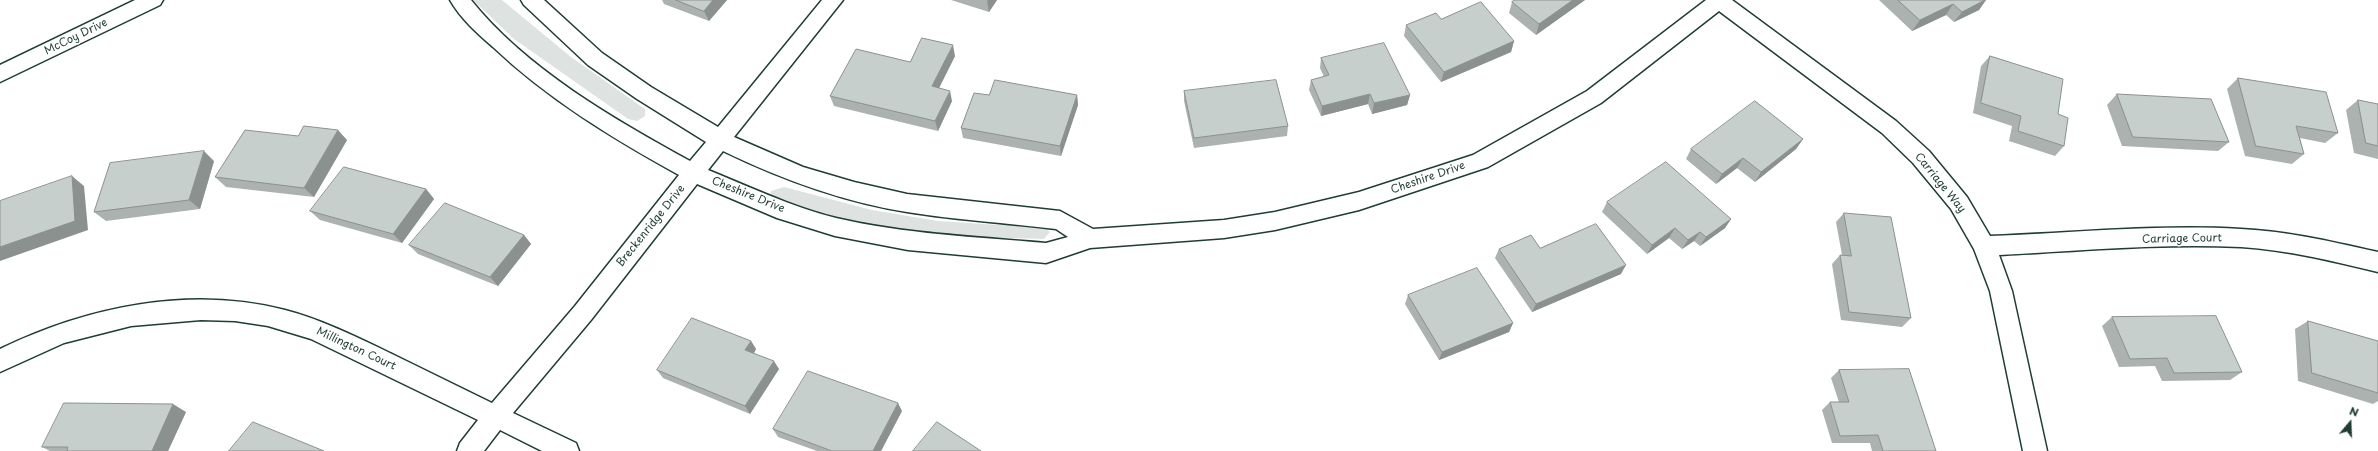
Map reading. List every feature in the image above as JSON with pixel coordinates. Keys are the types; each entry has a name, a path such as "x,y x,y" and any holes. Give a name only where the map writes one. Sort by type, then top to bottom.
{"street":[{"name":"McCoy Drive","path":"0,74 153,0"},
{"name":"Cheshire Drive","path":"460,0 474,18 526,66 630,138 694,173 792,213 835,227 908,241 1046,253 1090,239 1224,229 1276,221 1359,201 1480,161 1594,97 1719,0"},
{"path":"531,0 595,59 644,94 692,121 720,140 786,170 854,191 907,203 1060,220 1090,239"},
{"name":"Breckenridge Drive","path":"469,451 496,416 583,313 833,0"},
{"name":"Carriage Way","path":"1719,0 1889,127 1921,157 1959,203 1984,246 2001,291 2035,451"},
{"name":"Carriage Court","path":"1984,246 2195,237 2243,238 2323,249 2378,262"},
{"name":"Millington Court","path":"0,360 54,335 136,314 206,310 268,316 320,331 567,451"}],"shaded area":[{"path":"473,0 502,0 571,57 645,109 645,116 637,121 628,119 514,39"},
{"path":"784,187 872,210 938,221 1045,228 1050,232 1044,239 916,232 808,212 788,206 770,198 771,191"}],"building":[{"path":"676,0 713,0 704,11"},
{"path":"1515,0 1573,0 1539,24 1512,2"},
{"path":"1898,0 1985,0 1962,12 1953,4 1920,20"},
{"path":"1481,2 1514,41 1444,72 1406,25 1436,13 1441,19"},
{"path":"922,38 953,45 932,86 950,91 935,121 830,96 856,49 910,62"},
{"path":"1384,43 1410,95 1374,103 1370,94 1322,106 1311,80 1329,75 1321,58"},
{"path":"1990,56 2063,79 2058,114 2068,118 2064,146 2018,131 2021,116 1981,103"},
{"path":"2238,78 2326,92 2338,133 2296,126 2304,154 2256,146"},
{"path":"995,80 1077,95 1060,146 961,128 974,93 989,95"},
{"path":"1276,80 1288,126 1194,138 1184,91"},
{"path":"2117,94 2211,99 2229,142 2133,137"},
{"path":"2358,100 2378,104 2378,146 2366,143"},
{"path":"1755,101 1803,139 1761,172 1743,158 1722,174 1691,149"},
{"path":"304,126 338,130 304,188 215,177 245,130 298,136"},
{"path":"204,151 189,200 94,212 110,163"},
{"path":"1666,162 1731,219 1706,237 1700,232 1688,240 1675,228 1652,245 1607,202"},
{"path":"344,167 426,189 393,234 310,211"},
{"path":"72,176 75,221 0,247 0,201"},
{"path":"445,203 524,235 490,277 409,245"},
{"path":"1844,213 1891,217 1911,318 1849,312 1840,255 1851,256"},
{"path":"1596,224 1626,265 1536,304 1499,249 1531,235 1540,248"},
{"path":"1477,268 1513,323 1442,352 1408,295"},
{"path":"2216,316 2242,372 2174,373 2167,358 2130,359 2112,317"},
{"path":"692,318 751,341 745,350 774,361 745,406 657,370"},
{"path":"2308,321 2378,341 2378,393 2312,373"},
{"path":"1909,369 1936,451 1883,451 1878,435 1840,436 1830,402 1849,402 1839,370"},
{"path":"808,371 898,403 873,451 832,451 773,429"},
{"path":"64,403 173,404 152,451 67,451 68,447 42,447"},
{"path":"253,422 324,451 229,451"},
{"path":"937,422 981,451 913,451"}]}
